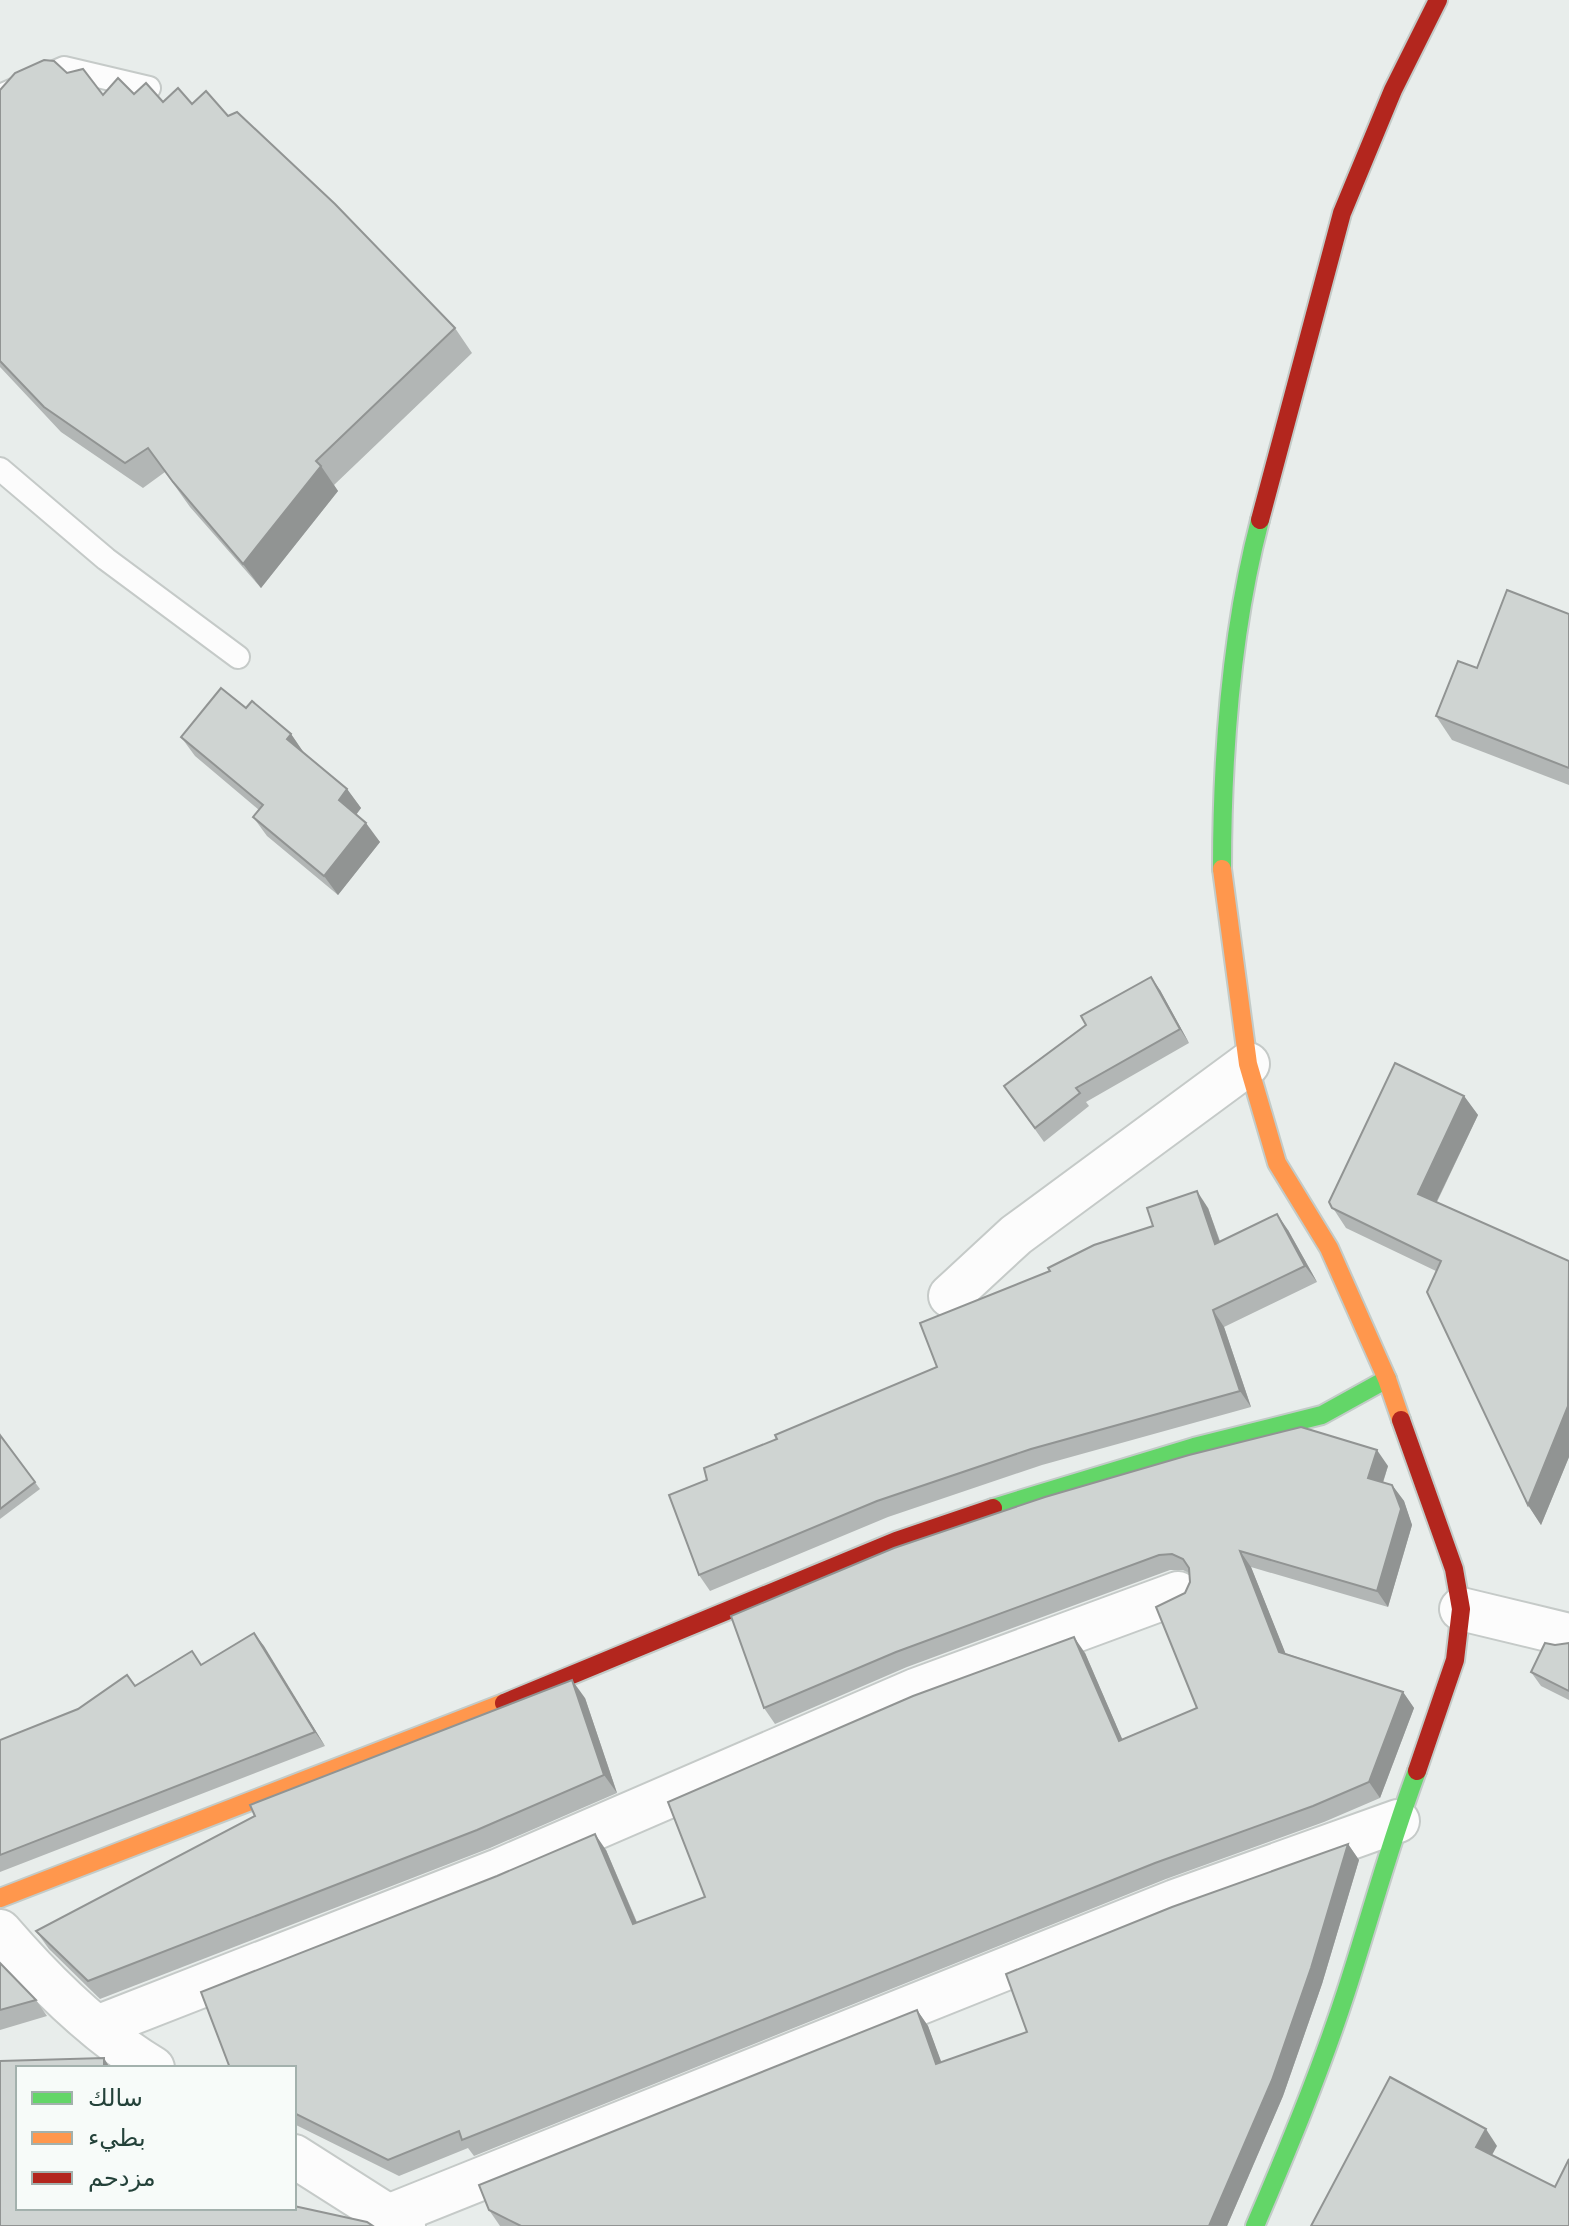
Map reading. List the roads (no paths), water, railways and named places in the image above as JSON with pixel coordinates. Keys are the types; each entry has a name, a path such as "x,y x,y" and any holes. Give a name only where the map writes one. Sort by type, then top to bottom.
{"street":[{"path":"1255,2226 1306,2105 1346,1992 1398,1821 1455,1660 1461,1609 1454,1569 1387,1379 1329,1248 1277,1163 1248,1064 1222,872 1222,799 1229,699 1253,548 1342,213 1393,90 1438,0"},
{"path":"950,1296 1016,1235 1248,1064"},
{"path":"0,1898 531,1693 896,1541 1062,1485 1322,1415 1387,1379"},
{"path":"97,2027 499,1870 915,1690 1178,1593"},
{"path":"1461,1609 1569,1635"},
{"path":"296,2157 396,2221 1146,1913 1398,1821"},
{"path":"0,1931 97,2027 150,2066"}],"lane":[{"path":"0,96 64,68 149,88"},
{"path":"0,469 106,559 238,657"}]}
